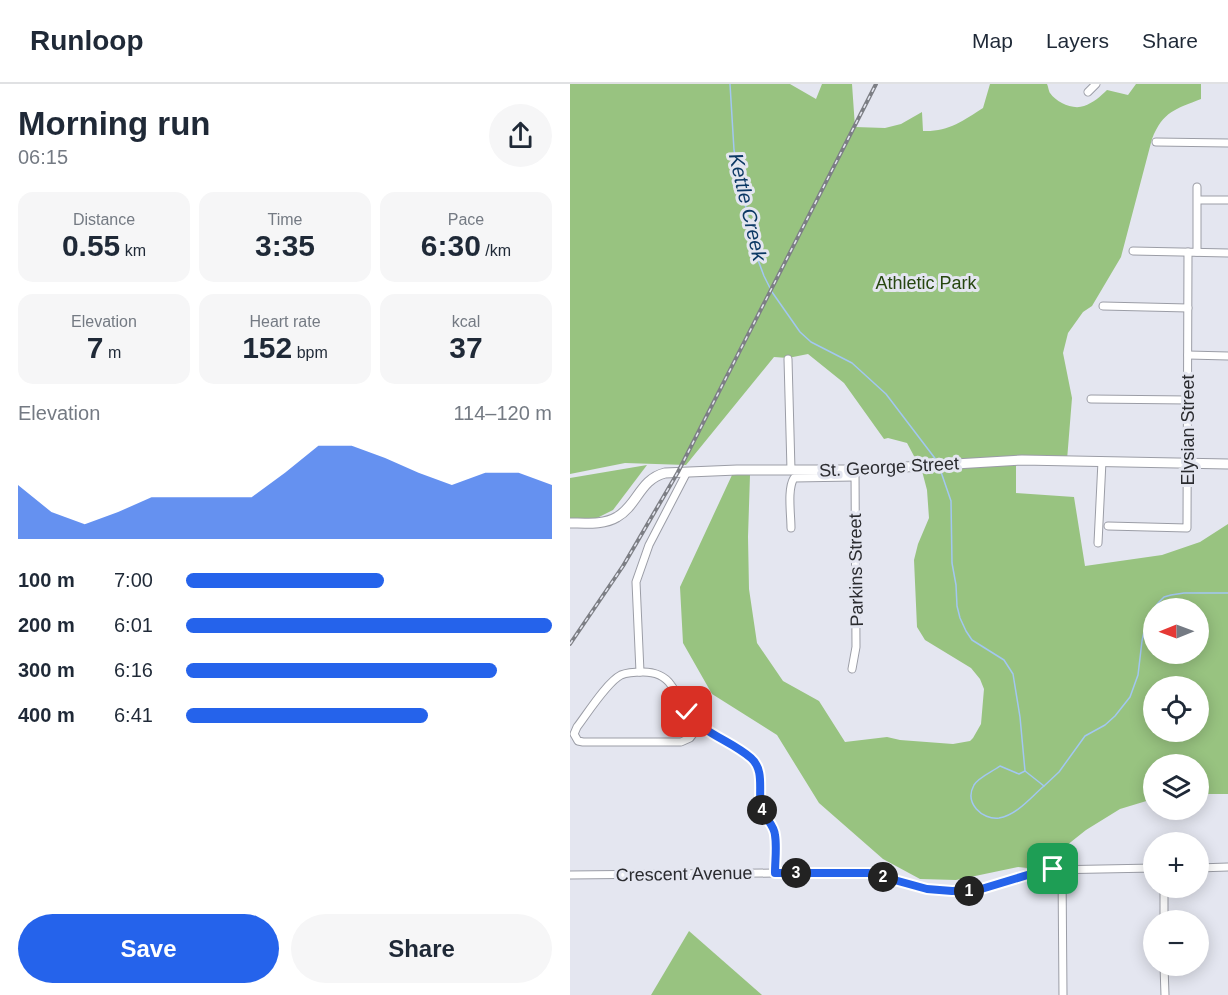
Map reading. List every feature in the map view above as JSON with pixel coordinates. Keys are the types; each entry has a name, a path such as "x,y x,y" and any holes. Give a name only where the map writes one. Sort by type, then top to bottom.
{"street":[{"path":"1088,92 1096,84"},
{"path":"1156,142 1228,143"},
{"path":"1197,187 1197,252"},
{"path":"1198,200 1228,200"},
{"path":"1133,251 1228,253"},
{"name":"Elysian Street","path":"1108,526 1187,528 1188,252"},
{"path":"1103,306 1188,308"},
{"path":"1188,355 1228,356"},
{"path":"788,359 791,470"},
{"path":"1091,399 1188,400"},
{"name":"St. George Street","path":"570,523 603,522 614,519 626,511 646,483 665,473 791,470 854,474 1022,460 1228,464"},
{"path":"1098,543 1102,461"},
{"path":"640,672 636,582 649,545 687,472"},
{"path":"791,528 790,491 794,478 854,474"},
{"name":"Parkins Street","path":"852,669 856,646 854,474"},
{"path":"699,726 690,738 681,742 583,742 578,741 575,737 576,729 611,683 621,675 640,672 653,673 669,681 682,705 699,726 747,755 756,764 760,776 762,809 772,824 775,835 775,873"},
{"path":"1209,868 1228,867"},
{"name":"Crescent Avenue","path":"570,875 869,873 927,889 952,891 978,890 1044,870 1143,868"},
{"path":"1062,869 1063,995"},
{"path":"1164,976 1165,995"}],"green space":[{"name":"Athletic Park","path":"570,84 790,84 816,99 822,84 852,84 855,127 885,128 901,124 922,112 923,131 932,131 948,128 983,108 990,84 1047,84 1057,100 1066,105 1080,107 1091,103 1107,90 1128,95 1136,84 1201,84 1201,99 1171,112 1156,130 1121,257 1092,306 1083,312 1068,333 1063,353 1072,398 1067,460 1016,460 1016,493 1074,497 1085,566 1162,555 1200,542 1228,524 1228,794 1209,794 1209,754 1143,754 1143,802 1120,809 1086,830 1037,869 1018,867 956,880 920,879 883,859 819,803 777,735 712,694 683,643 680,587 732,475 750,475 749,589 757,643 783,681 819,701 845,742 887,737 953,744 970,741 981,724 984,689 980,679 971,668 925,640 917,627 914,560 929,518 927,490 922,471 907,443 884,439 844,383 808,354 788,358 774,357 686,465 625,463 570,474"},
{"path":"647,465 613,510 591,521 570,520 570,478"},
{"path":"689,931 762,995 651,995"}],"waterway":[{"name":"Kettle Creek","path":"730,84 734,150 755,252 772,292 800,332 811,342 852,363 886,394 937,461"},
{"name":"Kettle Creek","path":"940,469 951,501 952,563 960,618 972,640 1004,660 1013,674 1025,771 1044,786 1059,772 1085,736 1105,725 1130,697 1138,675 1146,623 1159,602 1164,597 1184,593 1228,593"},
{"name":"Kettle Creek","path":"1025,771 1019,774 1000,766 979,780 974,785 971,798 976,809 993,818 1006,816 1018,809 1044,786"}],"railway":[{"path":"570,644 623,566 678,472 876,84"}],"route":[{"path":"687,712 699,726 753,759 759,769 762,809 772,824 776,840 775,873 869,873 927,889 952,891 978,890 1053,869"}]}
